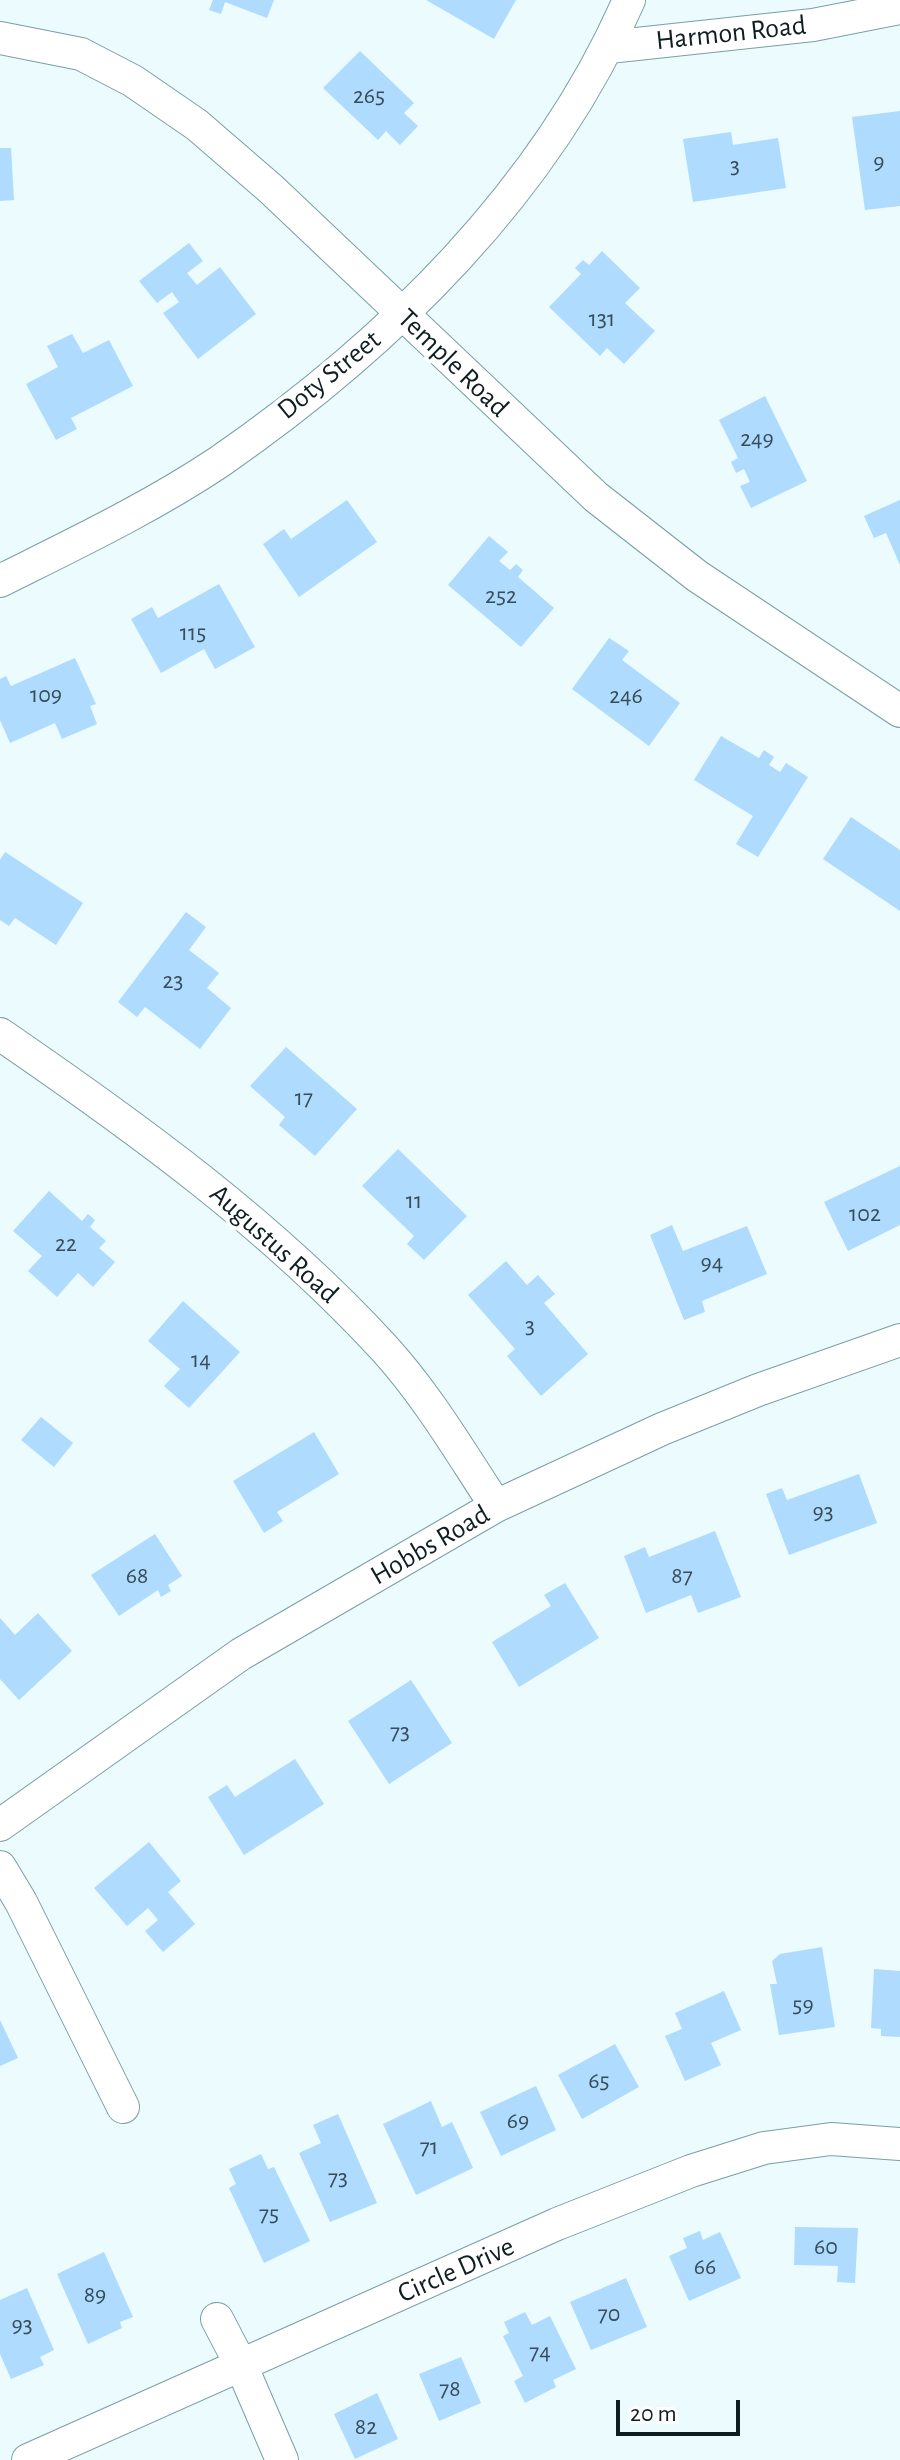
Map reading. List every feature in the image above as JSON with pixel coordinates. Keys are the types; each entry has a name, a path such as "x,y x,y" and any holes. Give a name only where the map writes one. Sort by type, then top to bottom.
{"street":[{"name":"Doty Street","path":"0,581 104,529 216,463 326,384 402,314 465,249 519,183 570,112 609,47 629,0"},
{"name":"Harmon Road","path":"609,47 813,25 900,8"},
{"name":"Temple Road","path":"0,38 81,54 133,81 197,125 271,189 596,497 697,576 900,711"},
{"name":"Augustus Road","path":"0,1034 122,1117 221,1194 304,1266 386,1350 448,1431 496,1506"},
{"name":"Hobbs Road","path":"0,1825 241,1654 496,1506 662,1429 758,1390 900,1340"},
{"path":"0,1867 21,1902 123,2107"},
{"name":"Circle Drive","path":"28,2460 557,2224 691,2171 764,2148 831,2139 900,2144"},
{"path":"217,2319 241,2365 282,2460"}],"building":[{"path":"213,0 274,0 267,18 225,2 221,14 209,10"},
{"path":"426,0 516,0 494,39"},
{"path":"360,51 414,103 404,113 418,126 400,145 386,131 378,140 323,88"},
{"path":"900,111 900,206 865,210 852,117"},
{"path":"731,132 733,145 778,138 786,188 693,202 683,139"},
{"path":"0,148 11,148 14,200 0,201"},
{"path":"189,243 203,261 187,273 197,285 220,267 256,314 198,359 163,313 179,302 172,292 157,303 139,281"},
{"path":"602,251 640,288 625,303 655,331 624,364 607,348 600,356 549,307 581,274 575,268 583,260 589,265"},
{"path":"72,334 83,353 109,340 133,386 71,418 77,429 56,440 26,384 58,367 47,346"},
{"path":"765,396 807,481 751,508 740,486 750,482 744,469 736,473 731,462 738,458 719,420"},
{"path":"347,500 377,542 299,597 263,544 284,529 291,539"},
{"path":"900,500 900,565 886,533 874,538 864,516"},
{"path":"489,536 508,552 499,561 510,570 516,564 523,570 518,577 554,608 521,647 448,585"},
{"path":"219,584 255,647 215,669 204,649 161,673 131,619 152,607 158,618"},
{"path":"609,638 629,651 622,660 680,703 649,746 572,689"},
{"path":"75,658 96,704 90,706 97,724 62,739 55,723 10,743 0,720 0,679 6,676 11,686"},
{"path":"721,736 759,758 764,750 774,757 769,765 780,772 786,763 808,777 758,857 736,844 753,816 694,780"},
{"path":"851,817 900,850 900,911 823,859"},
{"path":"5,852 83,903 56,945 15,918 9,926 0,920 0,860"},
{"path":"186,912 206,927 189,950 219,973 207,988 231,1008 200,1049 145,1007 137,1017 118,1002"},
{"path":"286,1047 357,1109 315,1156 279,1125 285,1117 250,1086"},
{"path":"398,1149 467,1216 424,1260 407,1244 414,1236 362,1186"},
{"path":"900,1166 900,1225 848,1251 824,1202"},
{"path":"49,1191 82,1221 88,1214 95,1220 90,1227 106,1241 99,1248 115,1262 93,1287 78,1273 57,1297 28,1271 42,1256 13,1231"},
{"path":"672,1225 683,1251 747,1226 767,1274 702,1301 705,1312 684,1320 650,1235"},
{"path":"506,1261 527,1285 538,1275 555,1294 544,1303 588,1354 541,1396 507,1356 515,1349 468,1295"},
{"path":"183,1301 240,1352 189,1408 164,1386 180,1369 148,1341"},
{"path":"41,1417 73,1443 54,1467 21,1440"},
{"path":"314,1432 339,1474 277,1512 283,1521 264,1533 233,1481"},
{"path":"859,1474 877,1523 789,1555 766,1494 782,1488 787,1500"},
{"path":"715,1531 741,1597 698,1613 691,1595 646,1613 624,1556 645,1547 649,1557"},
{"path":"155,1534 182,1576 168,1585 171,1591 161,1597 158,1590 119,1616 91,1575"},
{"path":"565,1583 599,1638 519,1687 492,1642 551,1606 544,1595"},
{"path":"38,1613 72,1651 19,1700 0,1679 0,1618 15,1635"},
{"path":"411,1680 452,1743 389,1784 348,1721"},
{"path":"295,1759 324,1804 244,1855 208,1797 227,1785 235,1797"},
{"path":"149,1842 181,1881 168,1892 195,1924 163,1952 145,1931 158,1920 148,1908 127,1926 94,1888"},
{"path":"822,1947 835,2027 779,2035 770,1984 777,1984 772,1961 780,1954"},
{"path":"874,1969 900,1971 900,2037 881,2036 881,2029 871,2028"},
{"path":"724,1991 741,2030 711,2043 721,2065 685,2081 665,2036 682,2029 675,2013"},
{"path":"0,2020 18,2058 0,2066"},
{"path":"615,2044 639,2087 582,2119 558,2075"},
{"path":"536,2086 556,2130 501,2156 480,2112"},
{"path":"431,2101 442,2127 452,2122 473,2168 416,2195 383,2124"},
{"path":"338,2114 377,2203 330,2222 299,2153 321,2143 313,2125"},
{"path":"261,2154 268,2169 274,2167 310,2241 264,2263 229,2188 236,2184 229,2169"},
{"path":"795,2227 858,2228 855,2283 837,2282 838,2266 794,2265"},
{"path":"700,2231 703,2240 720,2232 741,2278 689,2301 669,2256 687,2248 683,2238"},
{"path":"104,2252 133,2317 120,2322 122,2328 88,2344 57,2274"},
{"path":"626,2278 647,2327 591,2350 570,2302"},
{"path":"27,2288 54,2350 40,2357 44,2365 11,2379 0,2354 0,2300"},
{"path":"525,2312 532,2325 550,2316 576,2369 553,2380 556,2387 525,2403 514,2381 523,2376 503,2336 509,2333 504,2322"},
{"path":"461,2357 481,2403 439,2421 419,2374"},
{"path":"377,2393 398,2439 355,2459 334,2414"}]}
